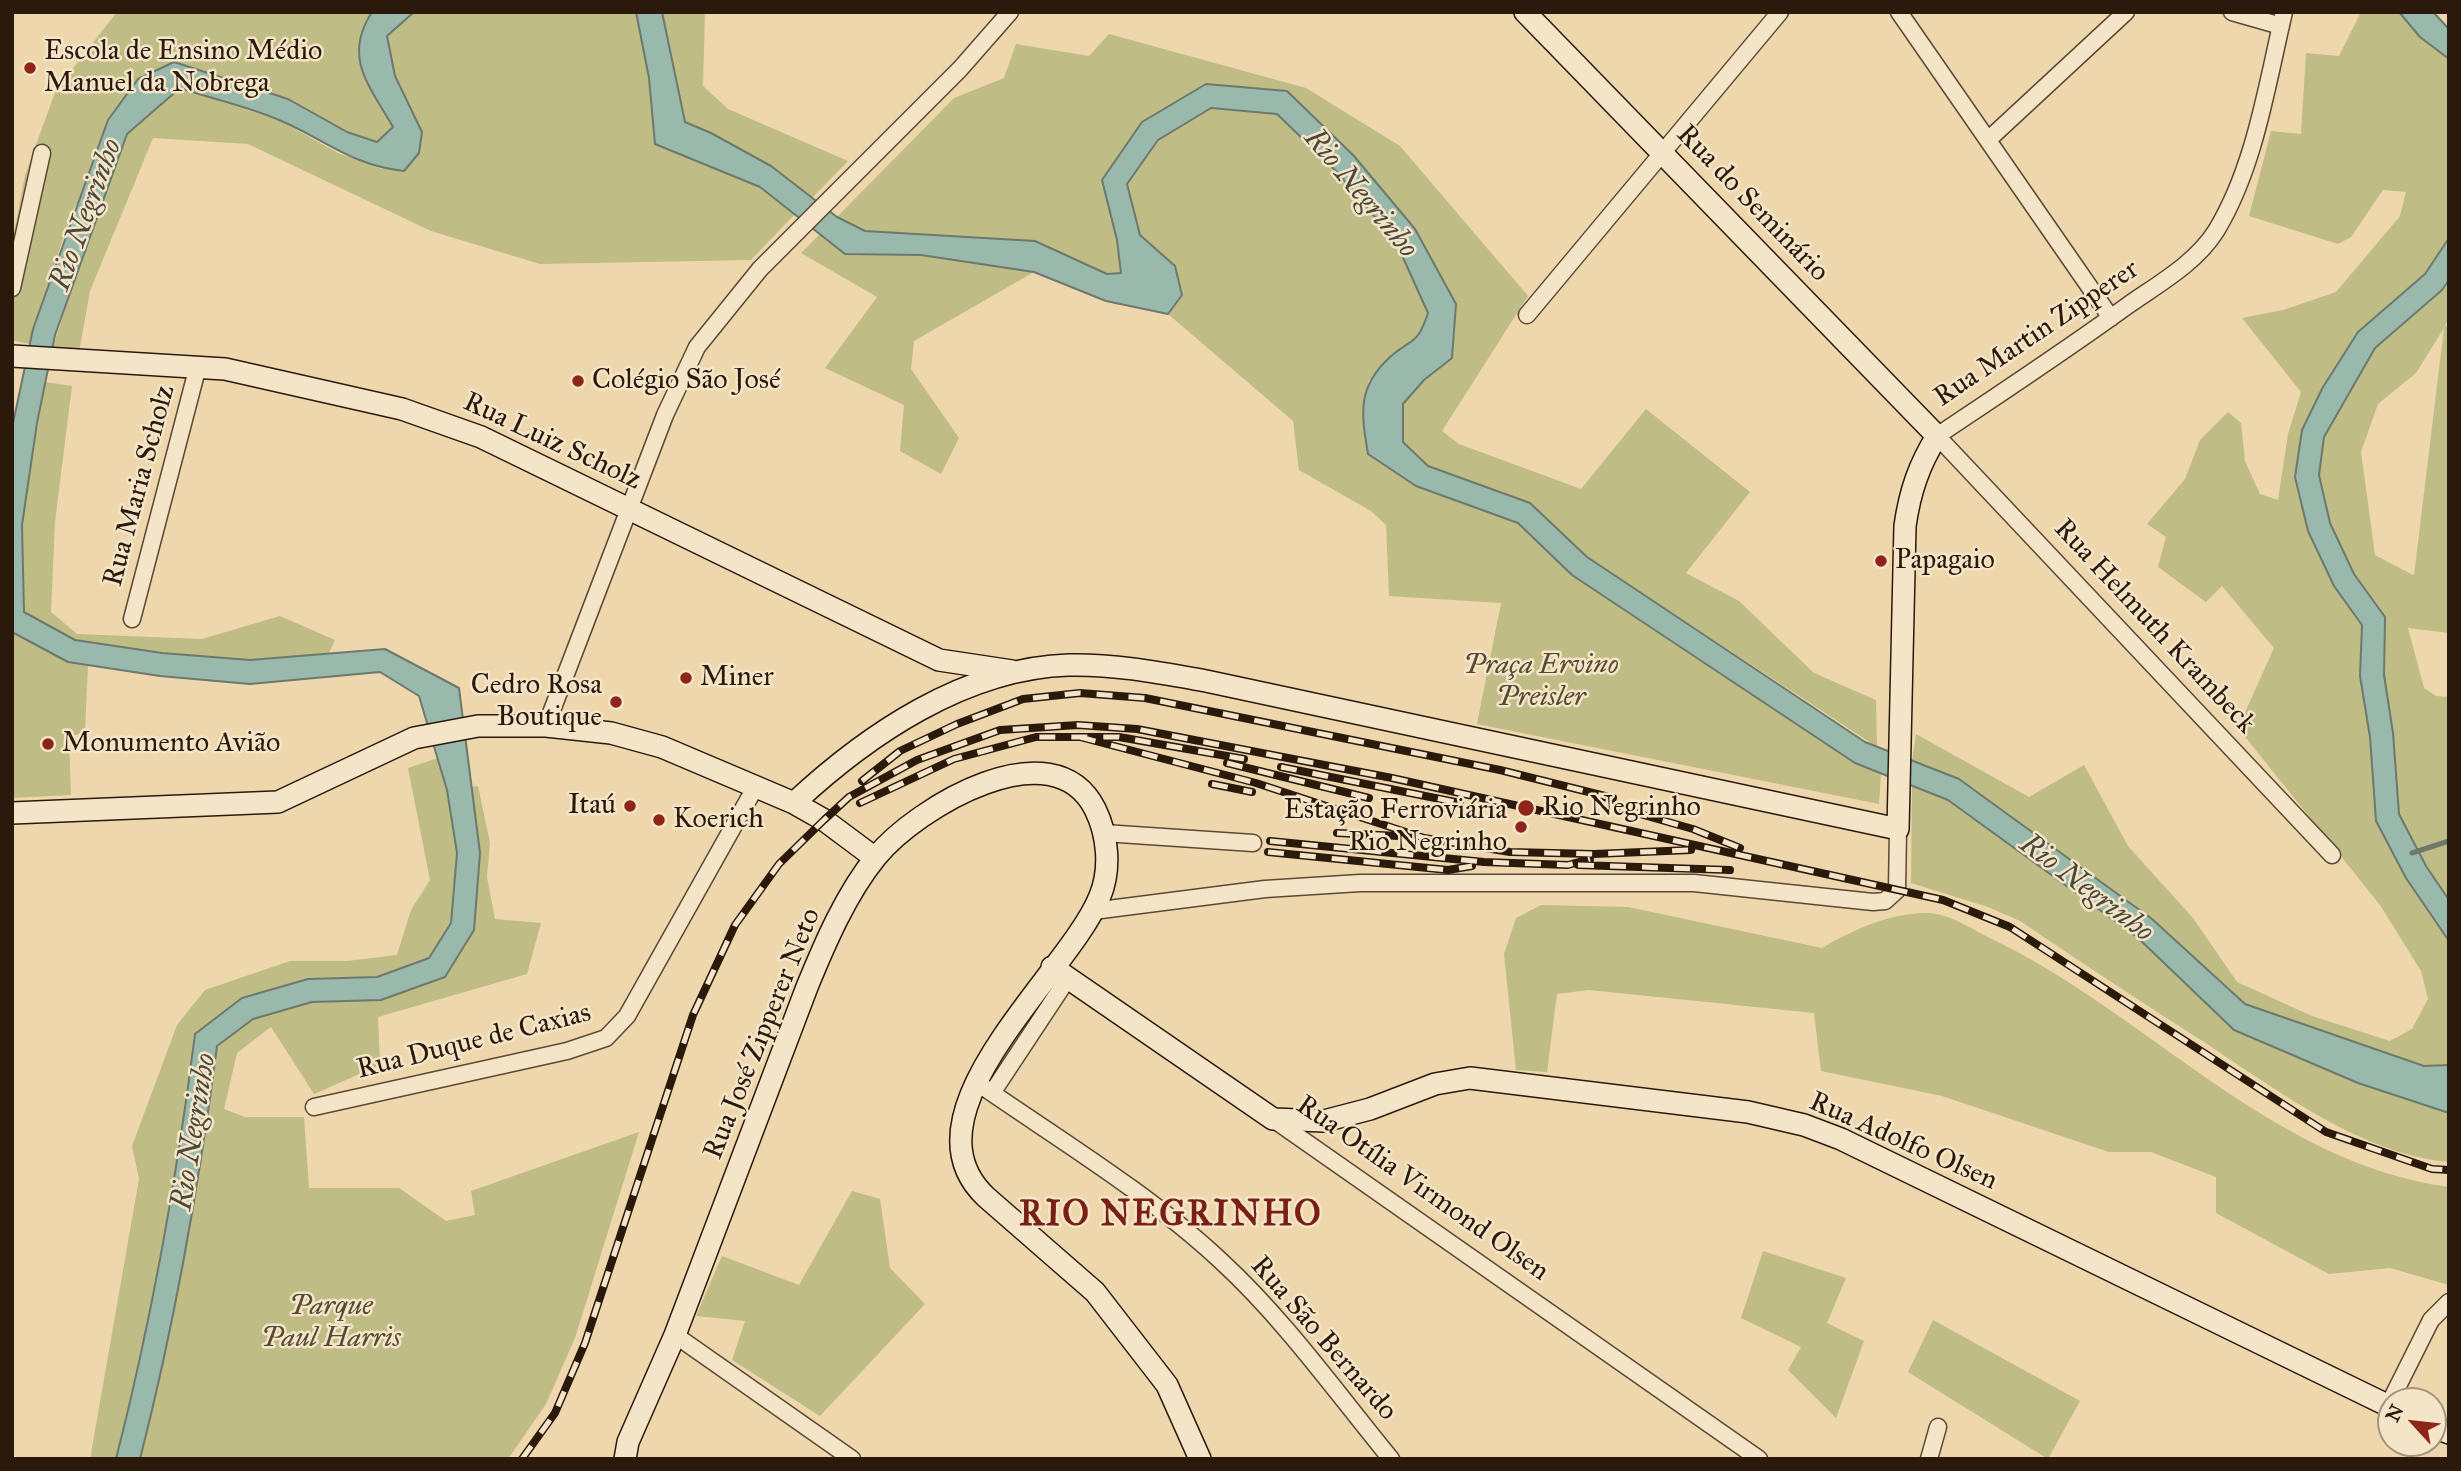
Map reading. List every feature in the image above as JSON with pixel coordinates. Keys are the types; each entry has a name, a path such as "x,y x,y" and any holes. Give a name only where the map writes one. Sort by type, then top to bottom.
{"main road":[{"name":"Rua do Seminário","path":"1525,12 1937,436"},
{"name":"Rua Luiz Scholz","path":"13,356 198,366 429,416 481,437 940,660 1017,672"},
{"name":"Rua Martin Zipperer","path":"1898,829 1898,727 1905,526 1913,483 1920,464 1937,436"},
{"path":"938,701 943,678 940,660"},
{"path":"794,803 853,753 938,701 1017,672 1069,665 1168,674 1898,829"},
{"path":"12,813 278,802 414,738 478,726 546,726 634,738 755,786 824,820 875,858"},
{"name":"Rua José Zipperer Neto","path":"624,1453 675,1335 820,955 875,858 917,817 980,786 1028,773 1057,774 1081,786 1096,810 1104,833 1106,878 1093,911 1060,972 965,1113 962,1143 965,1170 972,1184 1095,1292 1167,1385 1180,1408 1200,1459"},
{"name":"Rua Otília Virmond Olsen","path":"1060,972 1273,1119"},
{"name":"Rua Adolfo Olsen","path":"1273,1119 1324,1121 1370,1109 1435,1084 1470,1079 1720,1107 1783,1118 1841,1139 2377,1400"}],"street":[{"path":"546,726 669,406 697,347 744,288 960,69 1010,12"},
{"path":"1528,315 1780,12"},
{"path":"1899,12 2110,318"},
{"path":"1988,140 2126,12"},
{"path":"2232,12 2282,19"},
{"name":"Rua Martin Zipperer","path":"1937,436 2190,262 2216,230 2248,158 2282,19"},
{"path":"12,288 43,153"},
{"name":"Rua Maria Scholz","path":"132,619 198,366"},
{"name":"Rua Helmuth Krambeck","path":"1937,436 2332,855"},
{"name":"Rua Duque de Caxias","path":"314,1107 567,1051 607,1038 627,1016 755,786"},
{"path":"1093,911 1265,889 1360,883 1694,883 1873,902 1885,901 1897,890 1898,829"},
{"path":"1104,833 1252,843"},
{"name":"Rua São Bernardo","path":"984,1087 1132,1191 1221,1260 1284,1328 1391,1459"},
{"name":"Rua Otília Virmond Olsen","path":"1273,1119 1759,1459"},
{"path":"2398,1387 2431,1320 2449,1302"},
{"path":"675,1335 852,1459"},
{"path":"1929,1459 1938,1427"}],"green space":[{"path":"117,12 372,12 363,27 370,86 393,127 377,142 347,132 288,99 174,62 72,211 29,344 12,340 12,244 25,175 56,90"},
{"path":"414,12 636,12 649,78 655,144 760,187 795,214 751,260 540,264 431,231 248,144 153,138 90,291 79,352 52,350 94,219 127,134 179,88 279,120 338,153 382,169 422,132 395,76 387,36"},
{"path":"662,12 705,12 703,86 728,109 848,161 812,198 751,155 684,122"},
{"path":"2361,12 2399,12 2420,37 2449,59 2449,238 2425,274 2358,332 2323,387 2302,430 2334,586 2362,625 2360,676 2370,737 2406,878 2449,941 2449,1065 2424,1066 2245,1004 2152,919 1959,779 1912,761 1916,734 2029,797 2084,765 2128,846 2193,918 2237,982 2312,1016 2390,1041 2412,1029 2428,999 2421,971 2380,905 2238,728 2274,648 2222,586 2206,602 2158,567 2166,537 2147,524 2185,479 2200,440 2228,412 2241,423 2245,461 2260,494 2278,500 2288,434 2301,392 2242,318 2283,310 2336,292 2400,216 2406,192 2383,190 2351,237 2338,244 2249,216 2271,131 2301,134 2306,53 2339,56"},
{"path":"1109,34 1306,88 1400,146 1528,296 1442,431 1459,444 1581,489 1646,409 1750,492 1686,573 1739,601 1814,673 1876,700 1877,747 1587,557 1530,503 1428,466 1403,442 1403,404 1424,380 1452,358 1456,304 1415,229 1354,156 1287,91 1206,84 1102,180 1117,240 1121,274 1107,274 1035,241 865,231 837,217 954,98 1004,78 1016,44 1089,56"},
{"name":"Praça Ervino Preisler","path":"1211,108 1277,114 1337,172 1396,242 1428,313 1420,337 1391,356 1368,382 1416,486 1518,523 1572,575 1855,763 1881,773 1879,804 1477,724 1501,603 1389,596 1386,525 1371,511 1299,470 1293,421 1168,314 1182,295 1175,266 1140,235 1127,184 1158,140"},
{"path":"820,234 845,254 921,255 1034,272 914,341 911,369 959,438 941,474 900,451 904,405 825,368 877,297 801,253"},
{"path":"2449,280 2449,318 2445,326 2449,327 2449,633 2408,628 2424,688 2436,696 2449,697 2449,900 2426,866 2399,814 2393,734 2384,675 2385,617 2354,574 2330,523 2319,475 2324,437 2375,348 2442,290","holes":["2444,328 2414,575 2375,555 2361,452 2378,404 2416,373"]},
{"path":"45,382 72,386 55,522 51,612 77,634 202,639 280,616 335,640 329,653 250,660 162,653 75,640 24,612 21,525"},
{"path":"12,632 68,662 88,665 85,731 69,738 71,795 12,798"},
{"path":"438,758 447,790 457,854 451,923 429,958 377,977 308,979 242,998 195,1034 162,1248 116,1459 90,1459 139,1179 132,1146 177,1025 205,990 290,961 347,961 397,955 411,910 430,880 408,768"},
{"path":"1912,785 1948,800 2137,937 2234,1030 2358,1083 2449,1113 2449,1162 2417,1157 2385,1147 2322,1118 2020,921 1988,907 1911,883"},
{"name":"Parque Paul Harris","path":"478,786 490,843 487,877 495,919 541,923 527,974 378,1017 380,1065 314,1094 271,1027 237,1053 224,1109 245,1117 304,1117 309,1188 399,1188 446,1221 475,1215 471,1191 639,1132 575,1338 546,1404 508,1459 140,1459 185,1254 217,1046 253,1019 312,1002 381,1000 445,977 480,853 470,787"},
{"path":"1541,905 1628,907 1822,948 1859,929 1898,916 1934,913 1950,918 2047,969 2211,1081 2267,1117 2324,1148 2385,1172 2449,1187 2449,1285 2390,1268 2329,1274 2216,1213 2216,1177 2151,1152 2109,1152 1942,1096 1821,1071 1814,1013 1589,990 1557,994 1547,1072 1516,1070 1504,954 1516,918"},
{"path":"852,1191 880,1199 890,1268 925,1304 820,1416 732,1360 745,1321 696,1316 722,1256 799,1285"},
{"path":"1763,1251 1846,1278 1827,1323 1864,1341 1836,1418 1788,1370 1801,1347 1741,1318"},
{"path":"1933,1320 2080,1401 2048,1459 1908,1372"}],"water":[{"path":"372,12 414,12 387,36 395,76 422,132 419,153 404,171 368,163 267,115 180,88 127,134 55,335 37,423 22,525 24,612 75,640 162,653 250,660 385,649 459,688 480,853 474,930 445,977 381,1000 312,1002 253,1019 217,1046 185,1254 153,1408 140,1459 116,1459 162,1248 195,1034 242,998 308,979 377,977 429,958 451,923 457,853 447,790 419,696 380,672 250,684 160,676 68,662 12,632 12,428 33,329 108,120 138,79 174,62 288,99 347,132 377,142 393,127 368,85 359,58 363,28"},
{"path":"636,12 662,12 685,122 771,166 837,217 865,231 1035,241 1107,274 1121,273 1117,240 1102,180 1142,122 1206,84 1287,91 1354,156 1415,229 1456,304 1452,358 1424,380 1403,404 1403,442 1428,466 1530,503 1587,557 1865,742 1959,779 2152,919 2245,1004 2424,1066 2449,1065 2449,1113 2358,1083 2234,1030 2137,937 1948,800 1855,763 1572,575 1518,523 1416,486 1368,454 1363,413 1367,390 1379,368 1414,340 1428,313 1396,242 1337,172 1277,114 1211,108 1158,140 1127,184 1140,235 1175,266 1182,295 1168,314 1106,301 1034,272 921,255 845,254 760,187 655,144 649,78"},
{"path":"2399,12 2433,12 2449,29 2449,59 2420,37"},
{"path":"2449,238 2449,280 2442,290 2375,348 2324,437 2319,475 2330,523 2354,574 2385,617 2384,675 2393,733 2399,814 2426,866 2449,900 2449,941 2406,878 2376,821 2370,737 2360,676 2362,625 2334,586 2308,531 2295,477 2302,430 2323,387 2358,332 2425,274"}],"waterway":[{"path":"2412,853 2449,841"}],"railway":[{"path":"862,781 900,751 957,724 1023,699 1080,693 1145,698 1500,770 1613,798"},
{"path":"522,1459 555,1413 585,1343 693,1015 735,925 779,864 849,797 917,760 1000,730 1078,725 1137,729 1392,778 1943,900 2010,927 2326,1132 2432,1169 2449,1170"},
{"path":"860,803 954,759 1036,737 1119,737 1244,759"},
{"path":"1080,737 1256,783 1424,838 1510,852 1594,854 1691,850"},
{"path":"1227,763 1369,798"},
{"path":"1281,767 1460,803"},
{"path":"1212,784 1252,792"},
{"path":"1601,803 1693,829 1740,848"},
{"path":"1337,833 1399,836"},
{"path":"1270,841 1484,862 1568,865 1590,859"},
{"path":"1268,852 1448,870 1472,866"},
{"path":"1578,865 1730,870"}],"place":[{"name":"Escola de Ensino Médio Manuel da Nobrega","path":"30,68"},
{"name":"Colégio São José","path":"578,381"},
{"name":"Papagaio","path":"1881,561"},
{"name":"Miner","path":"686,678"},
{"name":"Cedro Rosa Boutique","path":"616,702"},
{"name":"Monumento Avião","path":"48,744"},
{"name":"Itaú","path":"630,806"},
{"name":"Rio Negrinho","path":"1526,808"},
{"name":"Koerich","path":"659,820"},
{"name":"Estação Ferroviária Rio Negrinho","path":"1521,827"}],"district":[{"name":"RIO NEGRINHO","path":"1171,1216"}]}
